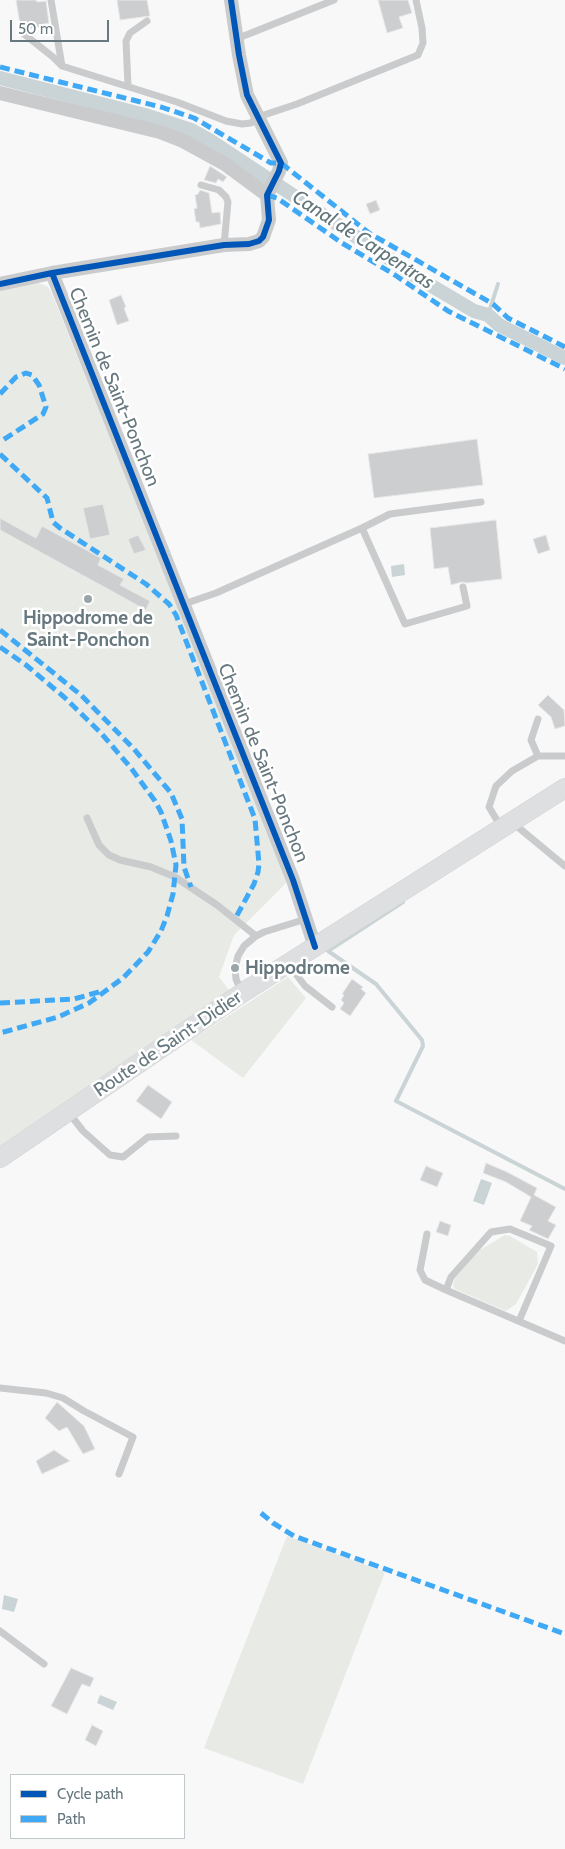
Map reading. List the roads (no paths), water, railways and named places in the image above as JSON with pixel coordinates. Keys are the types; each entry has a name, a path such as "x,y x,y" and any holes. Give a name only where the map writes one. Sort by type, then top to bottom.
{"main road":[{"name":"Route de Saint-Didier","path":"0,1158 242,993 565,788"}],"street":[{"path":"0,93 160,132 182,141 225,164 268,192 279,172 281,162 247,95 236,39 231,0"},
{"name":"Chemin de Saint-Ponchon","path":"268,192 269,220 263,237 259,242 224,245 52,273 184,604 306,919 315,947"},
{"path":"0,284 52,273"}],"lane":[{"path":"51,0 62,66"},
{"path":"236,39 334,0"},
{"path":"24,34 62,66 177,102 226,121 242,124 418,55 423,43 416,0"},
{"path":"128,86 126,41 130,33 147,21"},
{"path":"201,185 219,190 228,202 224,245"},
{"path":"184,604 216,593 390,514 481,502"},
{"path":"362,528 405,624 468,606 463,587"},
{"path":"538,719 531,740 538,756"},
{"path":"565,756 538,756 512,771 496,786 489,807 506,824 565,866"},
{"path":"87,818 99,845 109,855 120,860 151,867 175,877 217,905 256,936"},
{"path":"242,993 236,979 235,968 238,956 244,946 256,936 306,919"},
{"path":"288,964 305,986 332,1007"},
{"path":"68,1111 83,1131 110,1155 123,1157 148,1137 176,1136"},
{"path":"446,1290 451,1277 492,1232 510,1228 551,1246 519,1321"},
{"path":"427,1234 420,1270 425,1280 565,1341"},
{"path":"0,1388 46,1393 64,1398 133,1437 119,1474"},
{"path":"0,1631 44,1664"}],"waterway":[{"name":"Canal de Carpentras","path":"0,78 145,115 191,130 211,141 420,279 474,311 488,315 499,325 565,358"},
{"path":"488,315 498,284"},
{"path":"403,902 328,951 376,984 422,1040 423,1046 396,1101 565,1189"}],"place":[{"name":"Hippodrome de Saint-Ponchon","path":"88,599"},
{"name":"Hippodrome","path":"235,968"}]}
